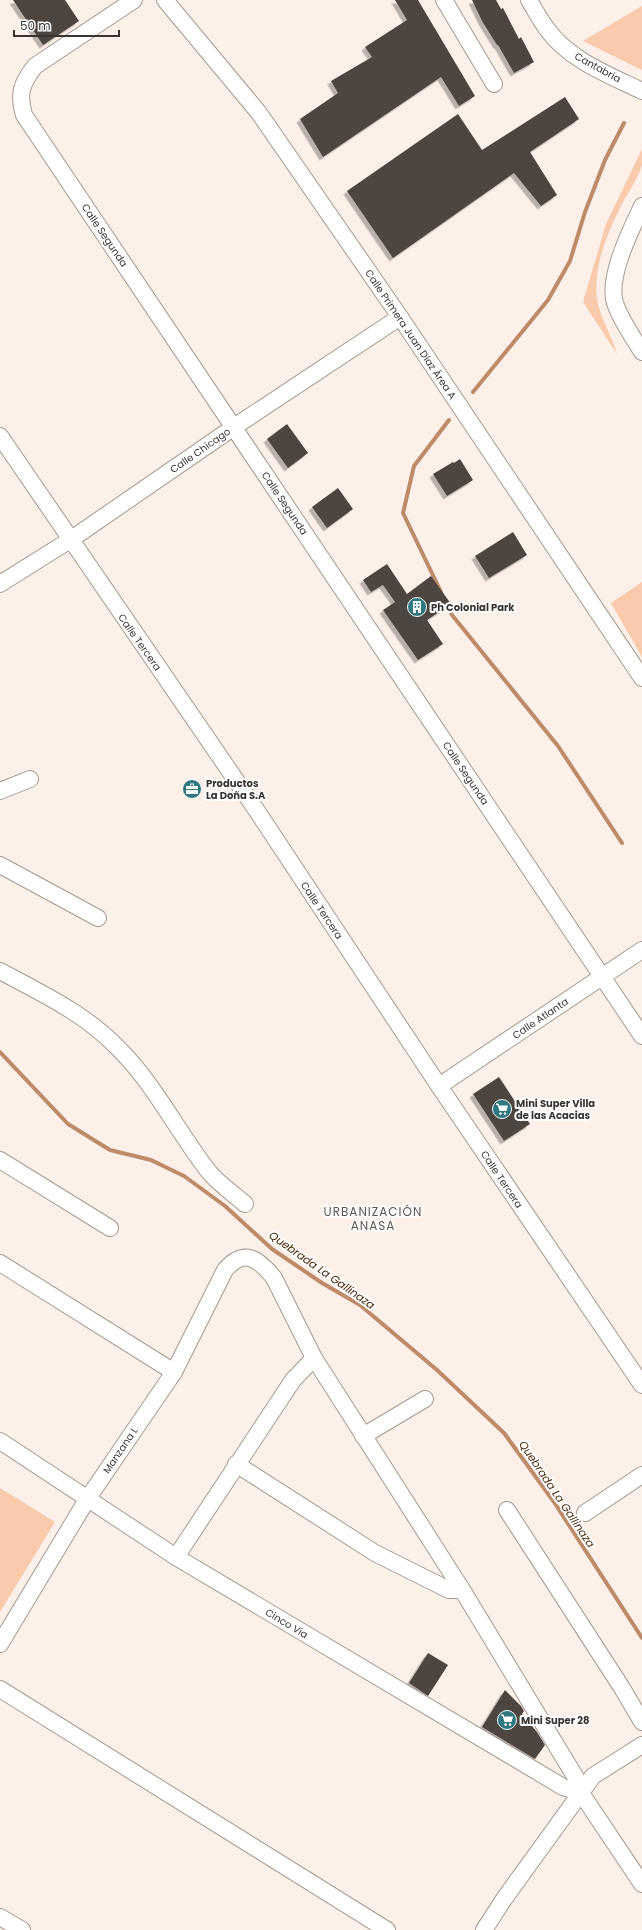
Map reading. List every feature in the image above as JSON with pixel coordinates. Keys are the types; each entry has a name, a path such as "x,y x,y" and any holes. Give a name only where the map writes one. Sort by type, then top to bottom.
{"street":[{"name":"Calle Segunda","path":"134,0 35,66 24,83 20,93 24,115 642,1036"},
{"name":"Calle Primera Juan Díaz Área A","path":"165,0 260,113 400,317 642,678"},
{"path":"444,0 494,84"},
{"name":"Cantabria","path":"529,0 547,30 567,49 582,60 642,91"},
{"path":"642,206 614,276 614,302 626,327 642,352"},
{"name":"Calle Chicago","path":"0,584 70,540 234,427 400,317"},
{"name":"Calle Tercera","path":"0,436 257,811 439,1086 642,1385"},
{"path":"0,790 30,779"},
{"path":"0,865 98,918"},
{"name":"Calle Atlanta","path":"439,1086 642,950"},
{"path":"0,971 70,1009 94,1026 117,1046 135,1067 210,1173 245,1204"},
{"path":"0,1160 110,1228"},
{"name":"Manzana L","path":"0,1644 88,1498 174,1372 225,1270 232,1263 240,1258 248,1257 265,1266 274,1278 314,1358"},
{"path":"0,1262 174,1372"},
{"path":"176,1557 236,1464 293,1380 314,1358 461,1588 576,1778 581,1793 642,1884"},
{"path":"363,1436 425,1399"},
{"name":"Cinco Vía","path":"0,1441 176,1557 563,1787 581,1793"},
{"path":"236,1464 375,1553 448,1590 457,1590 461,1588"},
{"path":"585,1513 642,1475"},
{"path":"507,1510 618,1682 642,1722"},
{"path":"0,1689 387,1930"},
{"path":"484,1930 504,1899 593,1776 642,1745"},
{"path":"0,1917 22,1930"}],"shaded area":[{"path":"642,6 642,70 583,41"},
{"path":"642,149 642,165 636,180 621,206 610,230 605,242 598,269 597,295 599,308 617,354 583,302 606,224"},
{"path":"642,582 642,657 611,603"},
{"path":"0,1488 55,1522 0,1612"}],"building":[{"path":"13,0 65,0 79,21 43,45"},
{"path":"395,0 418,0 475,96 459,106 441,77 323,157 300,119 338,93 331,81 372,57 365,47 407,20"},
{"path":"472,0 496,0 501,9 503,8 519,39 521,37 534,62 514,73 482,21"},
{"path":"565,97 579,119 530,152 557,195 541,206 514,173 393,258 347,191 458,114 482,150"},
{"path":"287,424 308,453 288,468 267,439"},
{"path":"460,459 473,480 447,496 433,474"},
{"path":"338,488 353,509 327,528 312,507"},
{"path":"513,532 527,555 489,578 475,556"},
{"path":"387,564 407,594 431,576 451,604 427,620 443,644 418,660 383,610 395,602 383,585 371,592 363,580"},
{"name":"Mini Super Villa de las Acacias","path":"499,1077 530,1124 504,1141 473,1094"},
{"path":"428,1653 448,1665 428,1696 409,1683"},
{"name":"Mini Super 28","path":"505,1690 521,1706 524,1711 522,1714 537,1732 545,1745 535,1759 482,1727"}],"waterway":[{"path":"473,392 548,300 570,261 585,212 605,160 624,123"},
{"path":"441,592 403,513 414,466 449,420"},
{"path":"446,601 452,615 558,746 622,843"},
{"name":"Quebrada La Gallinaza","path":"0,1052 68,1124 110,1150 151,1160 184,1176 225,1206 272,1249 322,1283 360,1305 437,1370 504,1433 554,1502 642,1638"}],"place":[{"name":"Ph Colonial Park","path":"417,607"},
{"name":"Productos La Doña S.A","path":"192,789"},
{"name":"Mini Super Villa de las Acacias","path":"502,1109"},
{"name":"Mini Super 28","path":"507,1720"}],"district":[{"name":"URBANIZACIÓN ANASA","path":"373,1219"}]}
